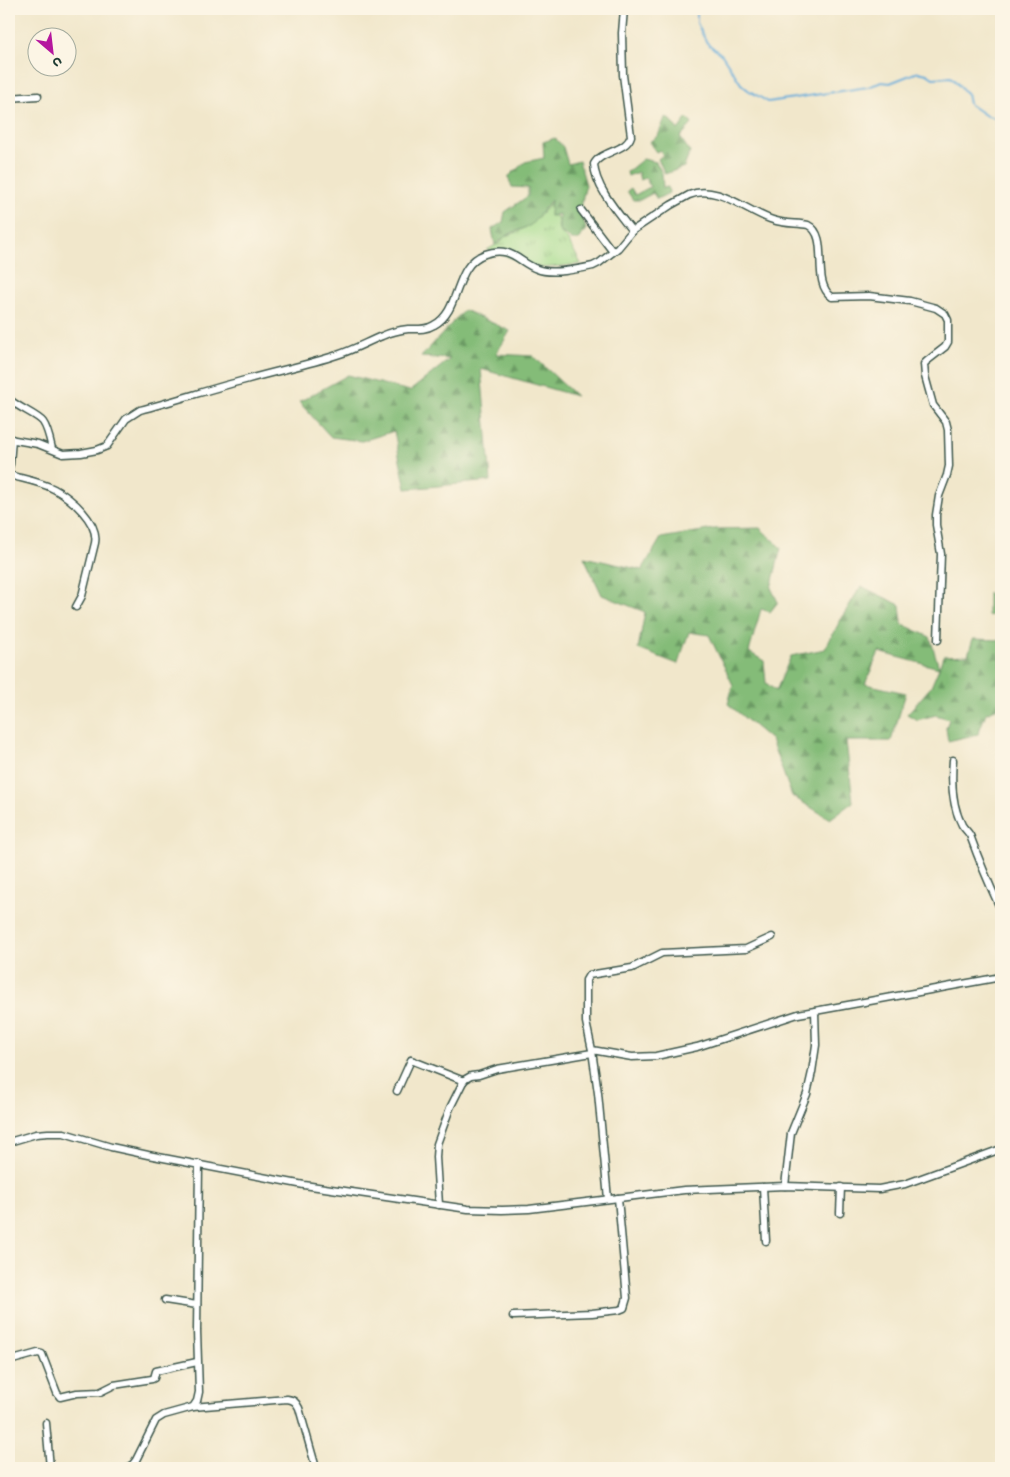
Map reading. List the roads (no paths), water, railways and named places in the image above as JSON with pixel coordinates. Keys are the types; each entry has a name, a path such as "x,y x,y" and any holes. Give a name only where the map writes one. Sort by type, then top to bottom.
{"street":[{"path":"624,9 622,33 623,75 632,136 627,144 599,158 594,164 602,189 632,230"},
{"path":"9,98 38,96"},
{"path":"9,467 10,439 38,444 68,454 103,448 111,442 126,419 140,410 337,355 394,332 428,328 436,324 448,313 463,275 476,258 485,254 508,253 536,269 555,271 594,266 613,252 632,230 689,195 701,191 713,192 774,221 813,227 819,242 824,289 832,297 869,296 893,298 936,308 945,314 948,320 948,342 945,347 926,360 924,364 925,376 933,405 946,422 948,430 949,466 939,496 936,515 941,554 938,640"},
{"path":"581,210 613,252"},
{"path":"9,399 42,421 52,449"},
{"path":"9,476 54,488 80,508 92,525 97,536 96,543 82,596 76,607"},
{"path":"953,760 951,776 955,804 963,827 970,835 1001,910"},
{"path":"608,1199 598,1093 586,1022 586,980 589,975 632,968 662,953 746,949 772,937"},
{"path":"439,1205 437,1144 450,1108 467,1077 497,1069 592,1052 632,1057 656,1056 697,1047 798,1014 1001,976"},
{"path":"785,1186 791,1133 807,1094 812,1072 816,1045 815,1011"},
{"path":"397,1091 411,1060 464,1081"},
{"path":"9,1142 36,1134 64,1133 111,1147 304,1185 471,1209 529,1209 684,1190 785,1186 876,1189 902,1185 1001,1149"},
{"path":"193,1407 199,1392 197,1362 198,1164"},
{"path":"763,1187 766,1241"},
{"path":"840,1213 841,1187"},
{"path":"513,1316 592,1313 624,1308 628,1298 618,1198"},
{"path":"165,1300 197,1305"},
{"path":"9,1361 38,1353 42,1354 60,1397 77,1393 100,1392 114,1385 152,1379 156,1371 197,1362"},
{"path":"127,1468 134,1464 156,1420 164,1415 193,1407 287,1399 297,1403 316,1468"},
{"path":"46,1423 50,1468"}],"waterway":[{"path":"697,9 697,23 707,43 722,55 741,84 768,102 868,87 882,82 890,83 918,72 933,78 951,77 967,94 969,104 985,115 1001,120"}]}
